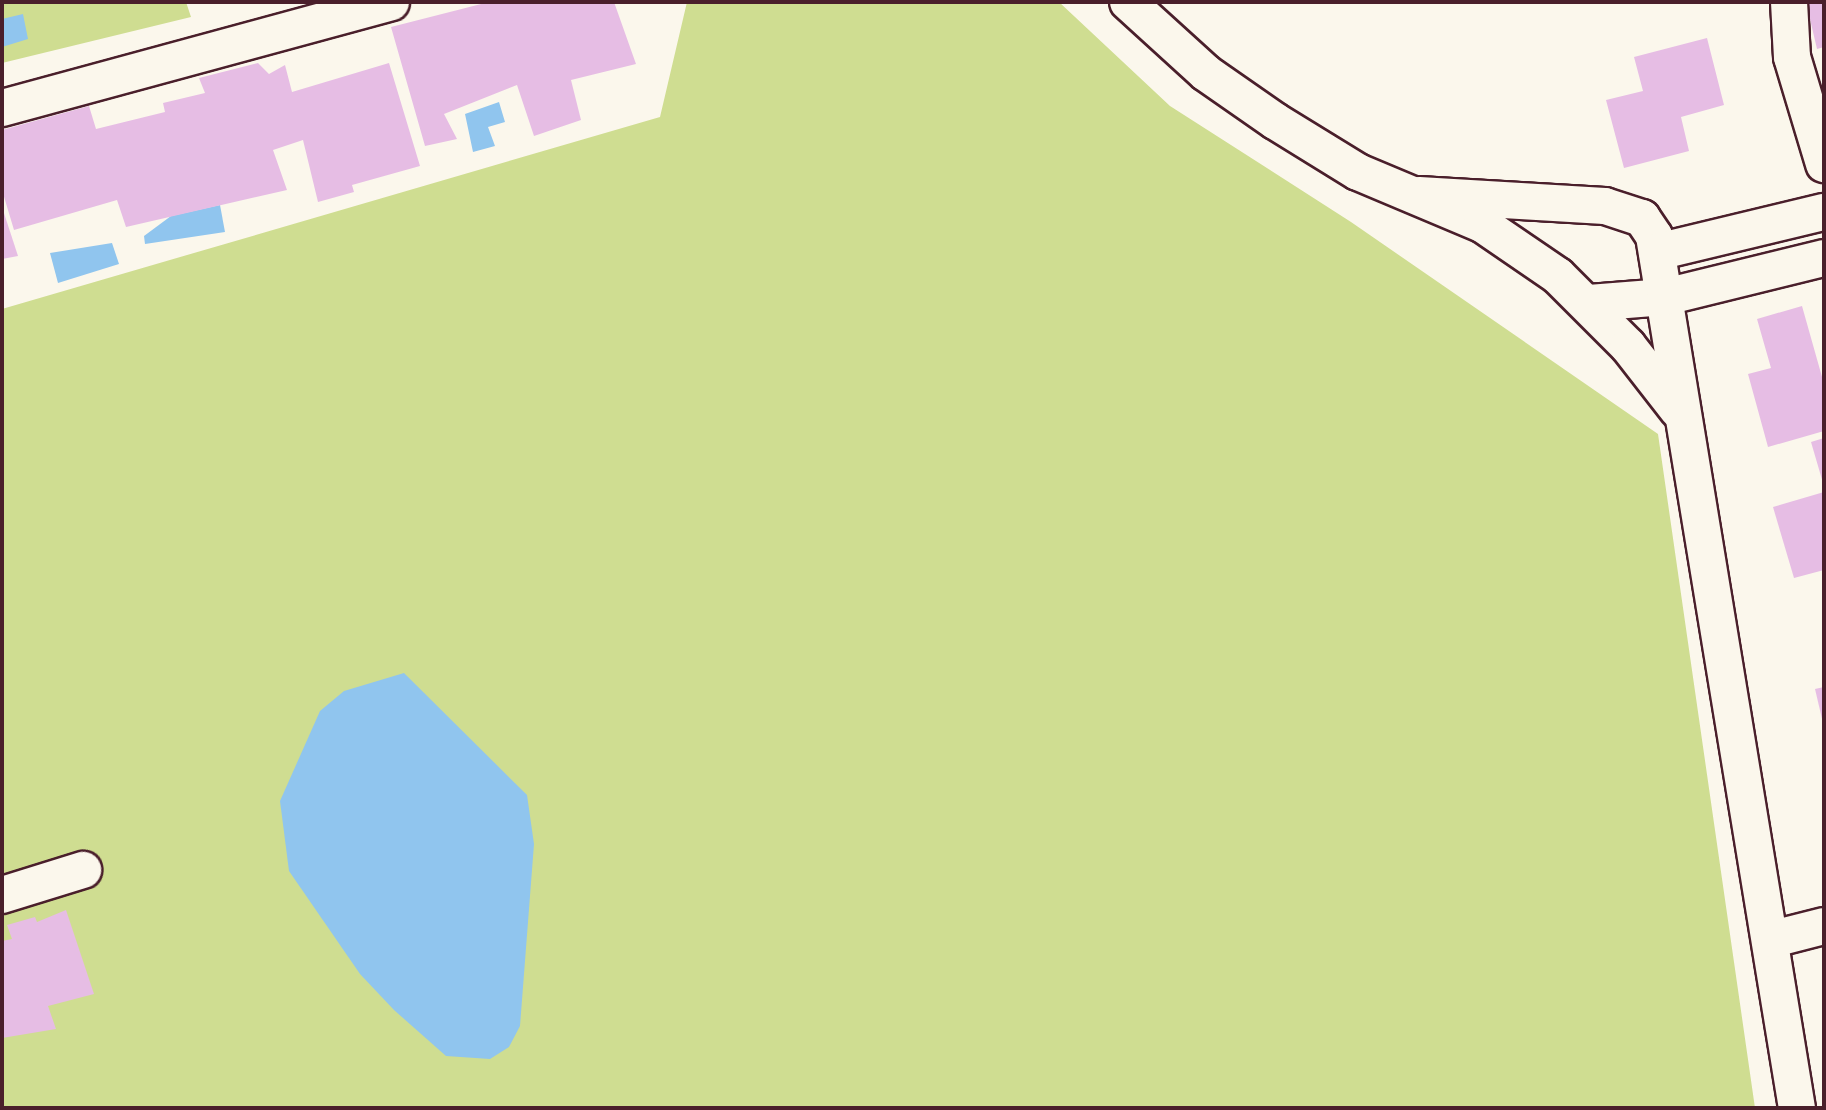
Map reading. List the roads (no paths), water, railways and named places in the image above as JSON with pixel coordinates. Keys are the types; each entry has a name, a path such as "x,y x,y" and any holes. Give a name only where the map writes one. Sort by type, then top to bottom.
{"street":[{"path":"2,108 391,2"},
{"path":"1128,2 1206,73 1275,121 1358,172 1482,224 1589,303 1681,413"},
{"path":"1789,2 1792,57 1824,164"},
{"path":"1419,195 1626,210 1649,226 1665,297 1681,413 1773,939 1797,1108"},
{"path":"1657,252 1824,212"},
{"path":"1589,303 1665,297 1824,258"},
{"path":"2,895 83,870"},
{"path":"1773,939 1824,926"}],"water":[{"path":"23,14 28,39 2,47 2,19"},
{"path":"499,102 505,122 488,127 495,146 473,152 465,114"},
{"path":"220,205 225,232 145,244 144,236 171,216"},
{"path":"112,243 119,264 58,283 50,253"},
{"path":"404,673 527,795 534,844 520,1026 509,1047 490,1059 446,1056 394,1010 360,974 289,871 280,801 320,711 344,691"}]}
